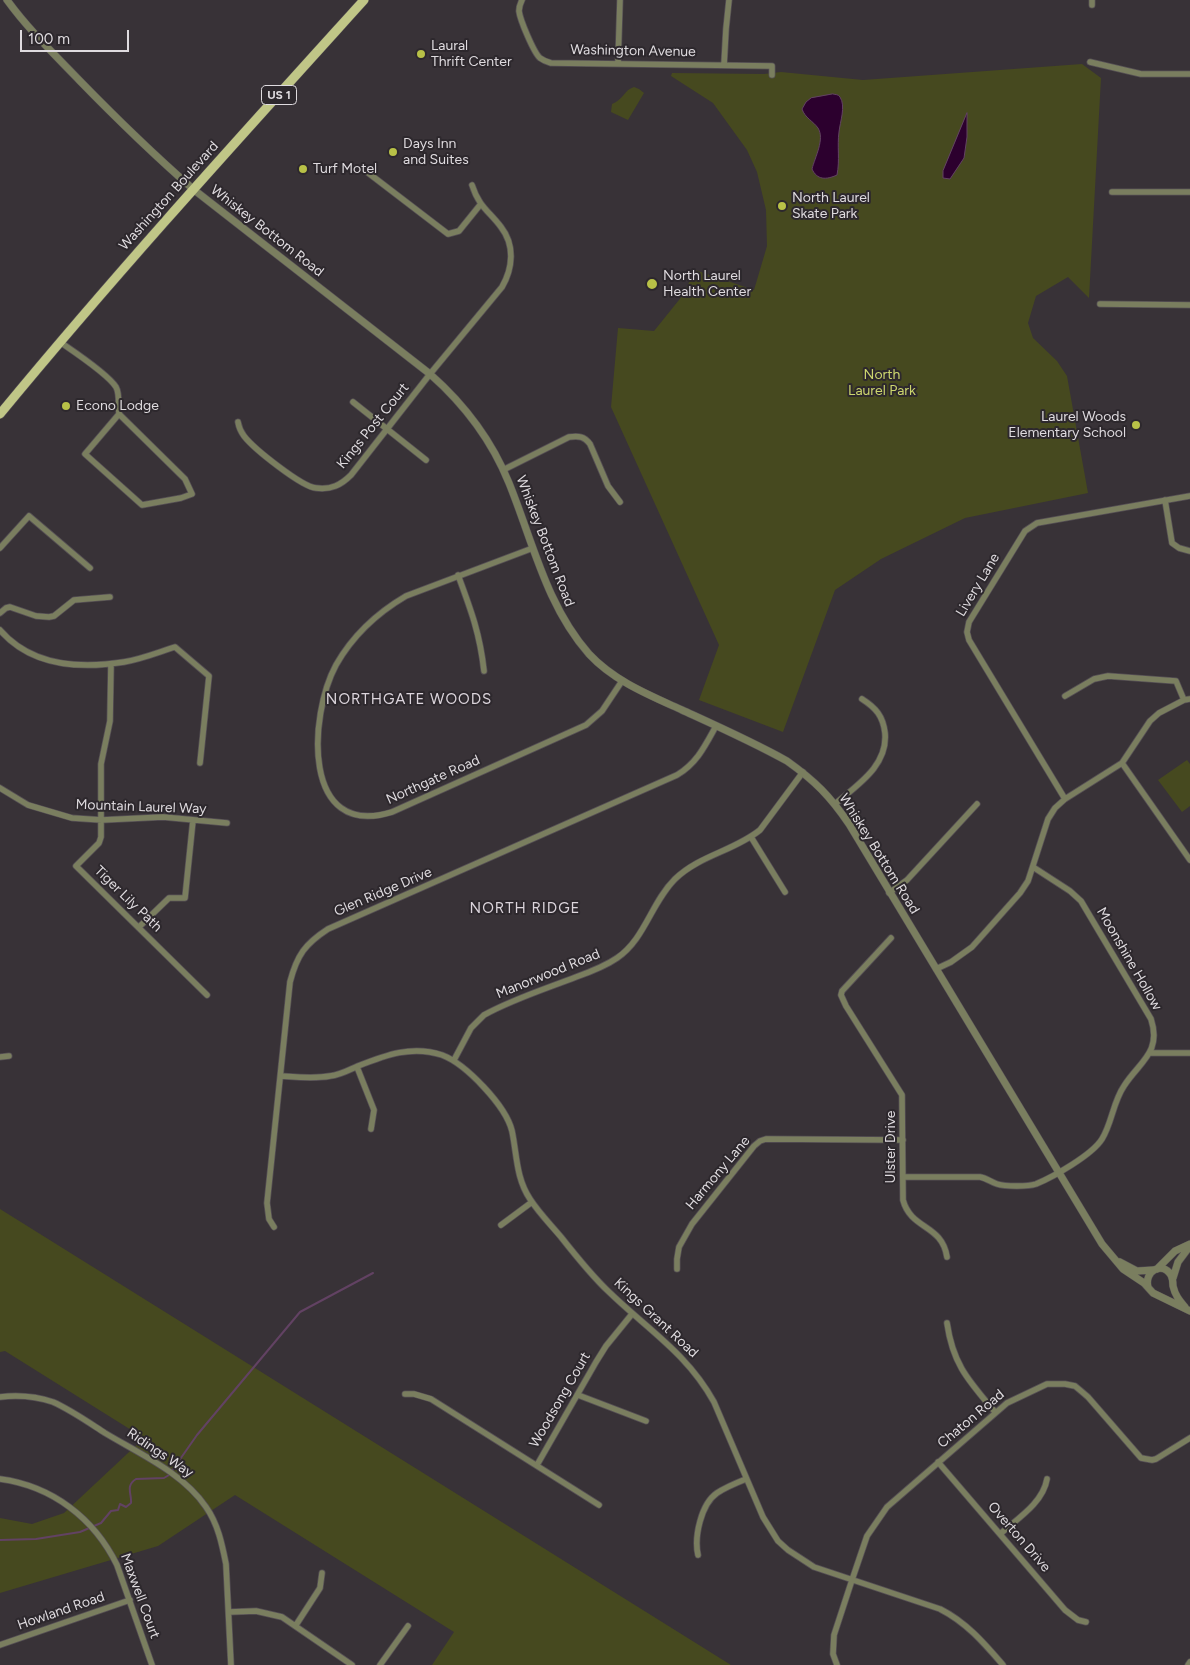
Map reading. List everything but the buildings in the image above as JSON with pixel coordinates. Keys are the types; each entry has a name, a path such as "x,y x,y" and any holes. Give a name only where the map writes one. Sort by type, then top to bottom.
{"main road":[{"name":"Washington Boulevard","path":"0,414 193,189 364,0"}],"street":[{"name":"Whiskey Bottom Road","path":"7,0 31,30 98,100 193,189 448,390 477,424 503,470 551,596 562,618 590,655 622,681 773,753 803,772 822,788 835,804 1102,1244 1123,1269 1148,1287"},
{"name":"Washington Avenue","path":"522,0 519,9 520,16 535,51 544,61 772,66 772,75"},
{"path":"618,62 620,0"},
{"path":"724,65 729,0"},
{"path":"1090,62 1141,74 1190,74"},
{"path":"367,172 448,234 459,231 480,204"},
{"name":"Kings Post Court","path":"238,422 240,429 250,442 297,480 315,488 335,487 344,482 502,287 508,277 512,257 508,238 501,227 480,204 472,185"},
{"path":"1112,192 1190,192"},
{"path":"1100,304 1190,305"},
{"path":"60,342 84,358 116,386 119,414 185,479 192,494 181,498 142,504 85,454 119,414"},
{"path":"353,402 426,460"},
{"path":"503,470 569,437 582,436 590,444 608,486 620,502"},
{"name":"Livery Lane","path":"1065,799 969,640 967,632 968,622 1025,531 1037,523 1190,496"},
{"path":"1165,500 1172,543 1179,548 1190,551"},
{"path":"0,548 29,516 90,568"},
{"name":"Northgate Road","path":"533,548 406,596 390,605 361,631 336,665 321,704 318,745 320,769 325,788 331,798 350,812 365,815 383,815 392,812 586,725 602,711 622,681"},
{"path":"458,575 479,634 484,671"},
{"path":"0,613 10,607 36,616 49,617 54,616 74,600 110,597"},
{"path":"0,630 23,650 50,661 69,664 111,664 135,660 176,647 209,676 200,762"},
{"name":"Tiger Lily Path","path":"111,664 110,721 101,764 101,838 98,844 76,866 207,995"},
{"path":"936,969 951,962 972,947 1020,893 1028,881 1048,819 1055,808 1065,799 1122,763 1150,721 1159,713 1187,699 1176,681 1108,676 1094,679 1065,696"},
{"path":"835,804 871,772 880,761 884,751 885,740 882,718 877,711 862,699"},
{"name":"Glen Ridge Drive","path":"274,1227 269,1219 267,1203 290,982 298,957 306,946 328,929 677,775 698,759 716,726"},
{"path":"1122,763 1190,860"},
{"name":"Manorwood Road","path":"454,1060 471,1028 484,1015 594,970 616,959 632,945 658,901 673,881 702,859 751,837 766,823 803,772"},
{"name":"Mountain Laurel Way","path":"0,788 28,805 72,818 102,820 147,817 227,823"},
{"path":"889,893 908,880 978,804"},
{"path":"139,927 169,898 185,898 193,820"},
{"path":"751,837 785,892"},
{"name":"Moonshine Hollow","path":"1033,867 1070,890 1081,900 1150,1019 1153,1026 1153,1039 1150,1052"},
{"name":"Ulster Drive","path":"891,938 842,991 842,999 902,1096 903,1200 908,1214 936,1233 944,1245 947,1257"},
{"name":"Kings Grant Road","path":"281,1076 316,1078 330,1076 389,1054 408,1051 442,1055 454,1060 474,1076 508,1120 520,1181 532,1202 594,1277 632,1314 676,1350 705,1386 746,1479 778,1541 814,1567 940,1608 954,1616 977,1635 1003,1665"},
{"path":"902,1176 980,1177 996,1184 1016,1186 1035,1184 1058,1173 1096,1147 1108,1126 1121,1089 1150,1052 1190,1053"},
{"path":"0,1057 9,1056"},
{"path":"357,1066 374,1110 371,1129"},
{"name":"Harmony Lane","path":"677,1269 680,1248 692,1224 748,1153 760,1141 766,1139 903,1140"},
{"path":"501,1225 532,1202"},
{"path":"1188,1310 1153,1293 1148,1287 1147,1278 1175,1251 1190,1245"},
{"path":"1158,1295 1168,1292 1178,1262 1190,1245"},
{"name":"Whiskey Bottom Road","path":"1115,1260 1137,1271 1155,1270"},
{"path":"1155,1270 1166,1270 1173,1281 1177,1297 1188,1310"},
{"name":"Woodsong Court","path":"599,1505 537,1465 606,1346 632,1314"},
{"path":"947,1323 952,1350 966,1378 995,1412"},
{"name":"Chaton Road","path":"837,1665 833,1654 834,1635 867,1536 880,1515 995,1412 1020,1395 1057,1383 1075,1386 1088,1397 1141,1458 1156,1459 1190,1438"},
{"path":"405,1394 414,1394 431,1399 537,1465"},
{"path":"578,1395 646,1421"},
{"name":"Ridings Way","path":"0,1397 25,1396 53,1403 178,1478 206,1506 219,1534 226,1564 231,1665"},
{"name":"Overton Drive","path":"938,1462 1065,1610 1078,1620 1086,1622"},
{"name":"Maxwell Court","path":"0,1479 22,1483 50,1494 71,1508 98,1534 117,1565 152,1665"},
{"path":"698,1555 696,1540 704,1509 709,1501 715,1494 746,1479"},
{"path":"1000,1534 1037,1501 1046,1488 1047,1479"},
{"path":"296,1625 320,1588 322,1573"},
{"name":"Howland Road","path":"0,1645 130,1600"},
{"path":"229,1612 256,1610 282,1617 352,1665"},
{"path":"380,1665 408,1626"}],"green space":[{"name":"North Laurel Park","path":"1082,64 1101,78 1089,298 1068,277 1036,296 1028,323 1033,338 1057,361 1067,376 1088,493 965,518 881,559 835,590 783,732 699,700 719,645 611,407 618,328 654,331 683,295 695,270 754,290 767,246 766,210 757,172 747,150 713,103 671,76 672,73 764,74 781,72 863,80"},
{"path":"634,87 644,93 628,120 611,112 612,104"},
{"path":"1187,760 1190,764 1190,806 1182,812 1158,780"},
{"path":"0,1209 731,1665 432,1665 454,1632 235,1495 158,1546 0,1593 0,1518 32,1524 64,1513 144,1438 5,1351 0,1352"}],"shaded area":[{"path":"833,94 839,96 843,105 838,137 838,169 837,175 822,178 816,175 812,169 819,148 820,132 802,109 811,98"},
{"path":"967,113 967,137 964,158 950,179 943,178 943,171"}],"waterway":[{"path":"0,1540 36,1539 80,1532 101,1523 111,1511 118,1510 120,1504 126,1507 131,1503 131,1484 136,1479 164,1478 169,1475 197,1435 300,1312 373,1273"}],"place":[{"name":"Laural Thrift Center","path":"421,54"},
{"name":"Days Inn and Suites","path":"393,152"},
{"name":"Turf Motel","path":"303,169"},
{"name":"North Laurel Skate Park","path":"782,206"},
{"name":"North Laurel Health Center","path":"652,284"},
{"name":"Econo Lodge","path":"66,406"},
{"name":"Laurel Woods Elementary School","path":"1136,425"}],"district":[{"name":"NORTHGATE WOODS","path":"409,700"},
{"name":"NORTH RIDGE","path":"525,909"}]}
